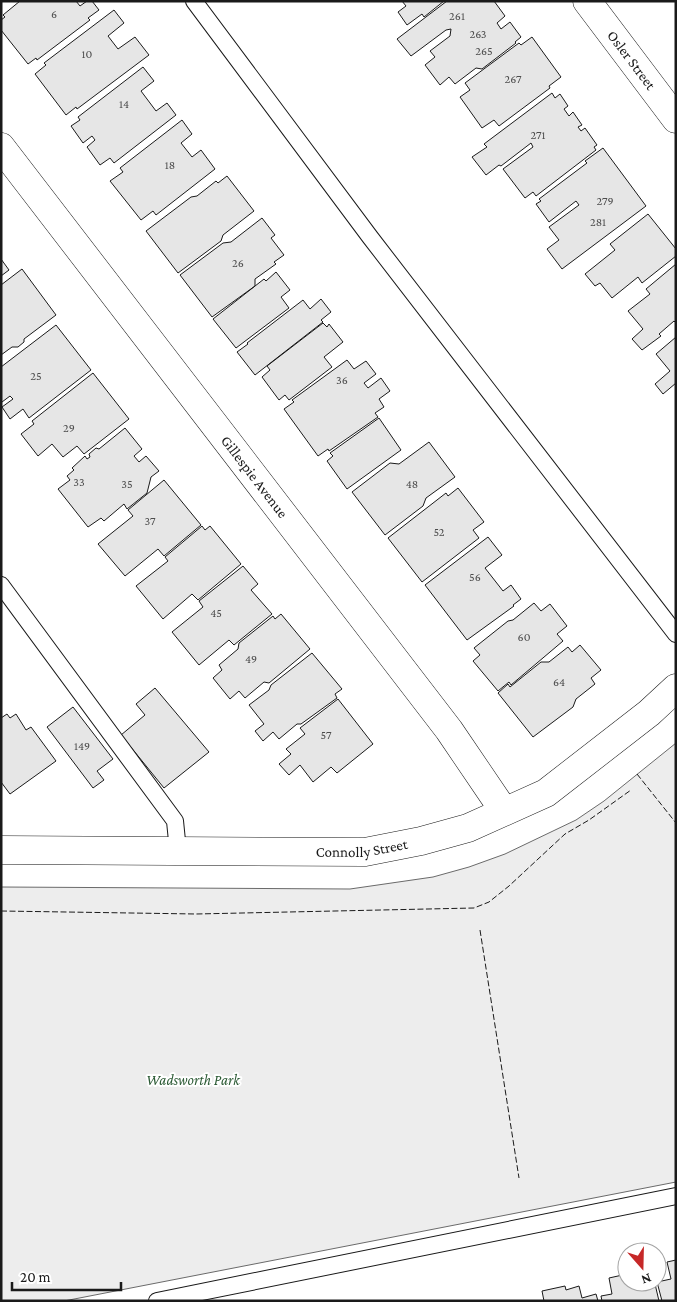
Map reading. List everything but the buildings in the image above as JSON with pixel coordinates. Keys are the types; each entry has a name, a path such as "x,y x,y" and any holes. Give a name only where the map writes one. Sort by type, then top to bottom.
{"street":[{"name":"Osler Street","path":"587,1 676,119"},
{"name":"Gillespie Avenue","path":"1,147 449,730 504,810"},
{"name":"Connolly Street","path":"1,850 365,852 421,841 468,828 504,810 546,793 649,712 676,688"}],"lane":[{"path":"194,1 370,237 676,634"},
{"path":"1,585 175,821 178,851"},
{"path":"158,1301 676,1196"}],"shaded area":[{"name":"Wadsworth Park","path":"676,743 676,1182 64,1301 1,1301 1,887 350,889 433,877 505,854 576,820 604,801"}],"fence":[{"path":"637,774 676,823"},
{"path":"1,911 196,914 474,908 489,902 509,886 565,834 589,820 631,790"},
{"path":"480,930 519,1178"}]}
